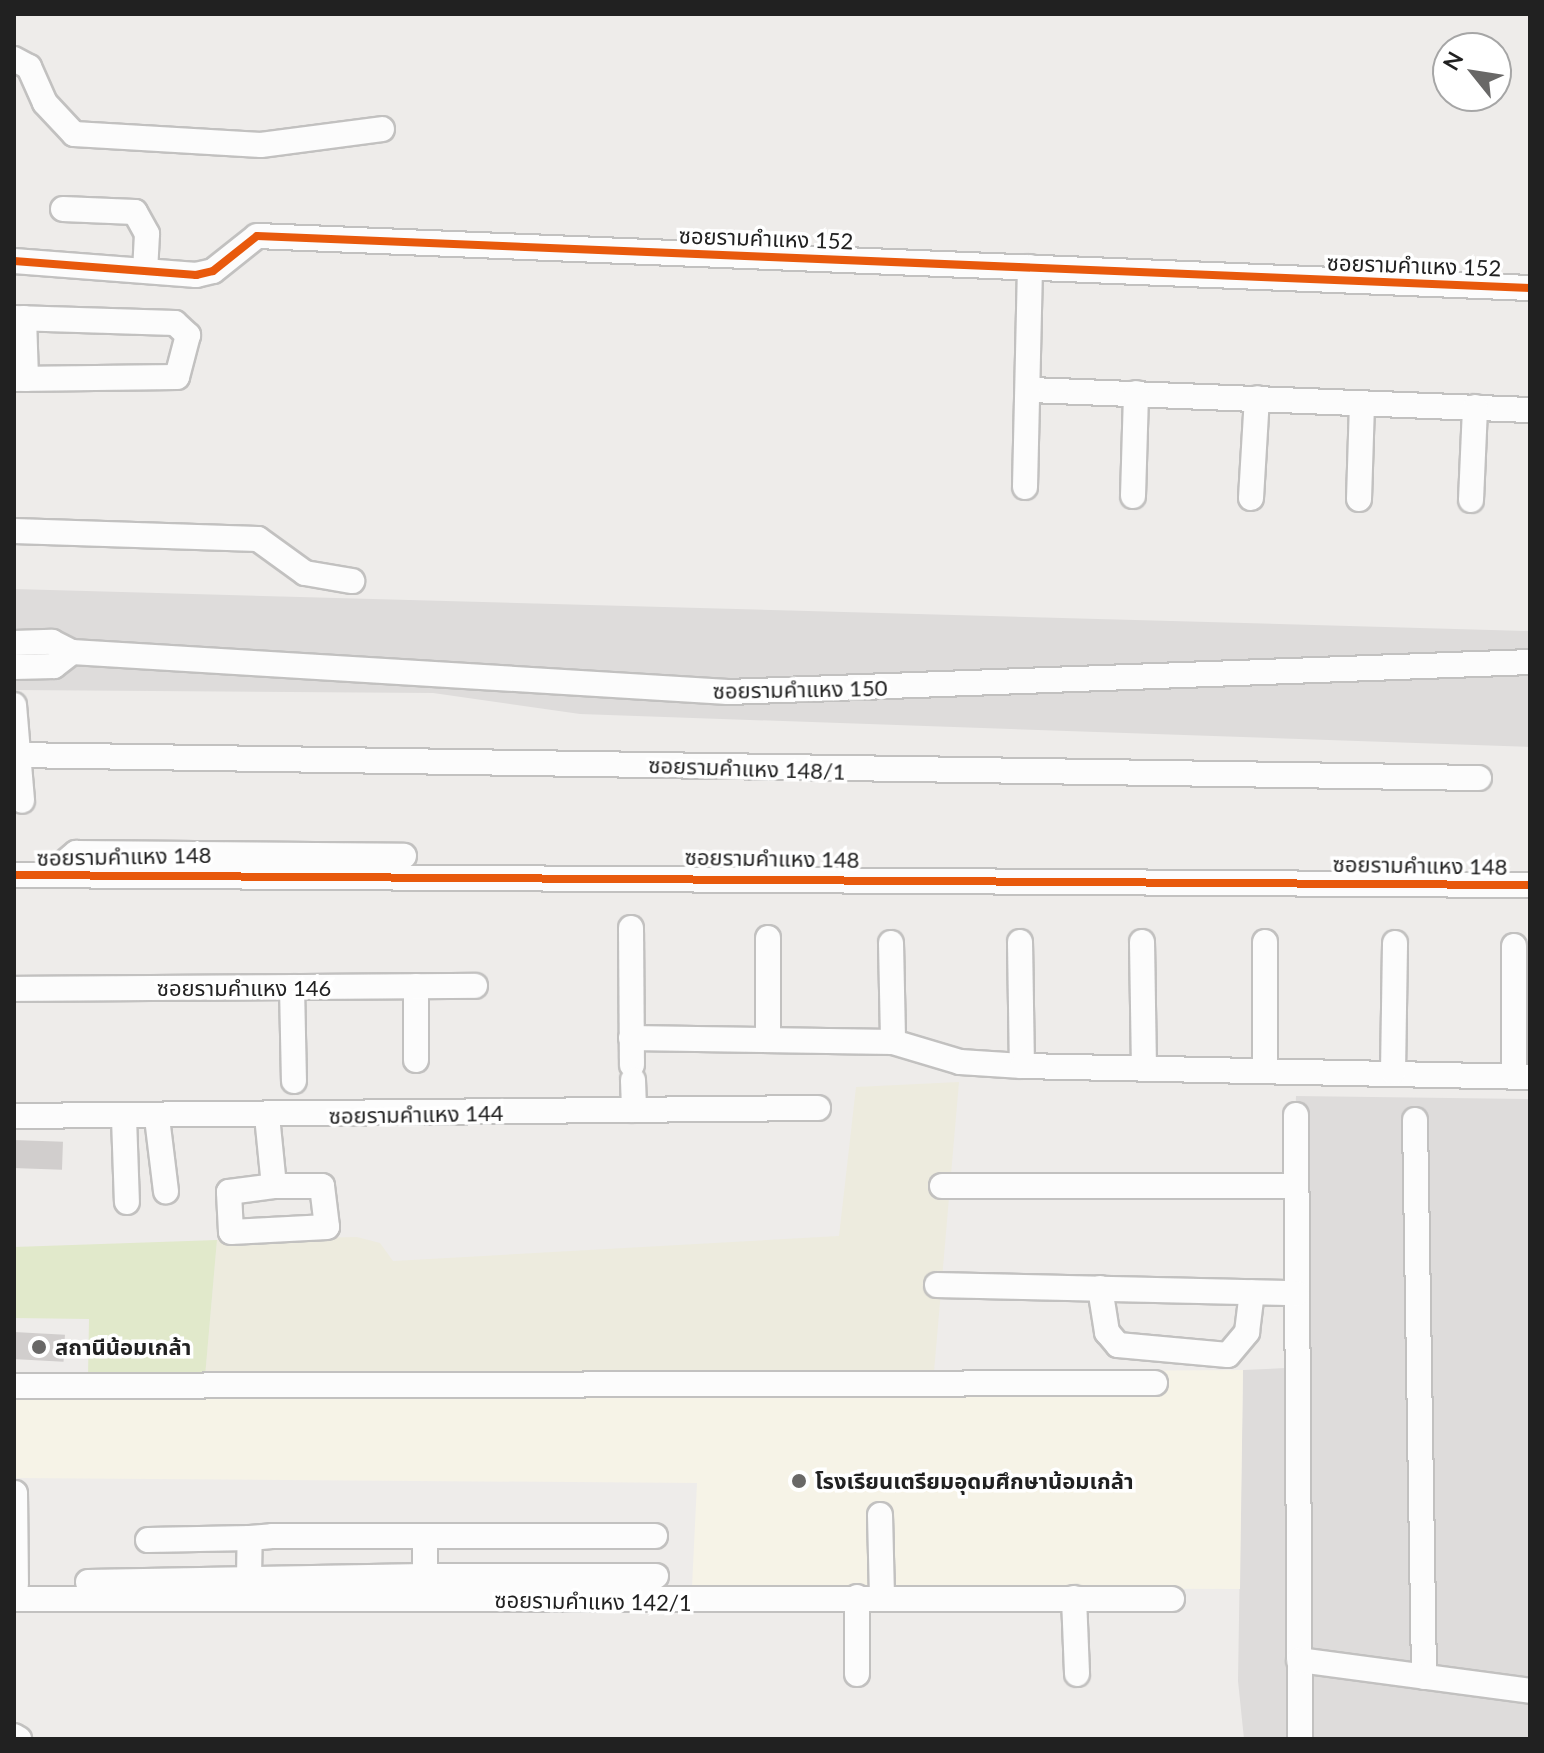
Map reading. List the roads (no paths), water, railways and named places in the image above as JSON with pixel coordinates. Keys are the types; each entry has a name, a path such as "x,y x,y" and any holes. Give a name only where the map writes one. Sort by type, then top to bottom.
{"street":[{"path":"14,59 29,67 45,103 74,134 261,145 382,129"},
{"path":"63,209 135,212 147,234 145,270"},
{"name":"ซอยรามคำแหง 152","path":"14,261 145,270 213,271 257,236 1530,288"},
{"path":"1025,487 1031,390 1030,267"},
{"path":"19,318 175,323 188,335 177,377 20,379 19,318"},
{"path":"1031,390 1530,410"},
{"path":"1133,496 1136,393"},
{"path":"1251,498 1257,398"},
{"path":"1359,499 1362,404"},
{"path":"1471,500 1475,407"},
{"path":"14,531 258,539 305,573 352,581"},
{"name":"ซอยรามคำแหง 150","path":"14,643 52,642 72,652 728,692 1530,662"},
{"name":"ซอยรามคำแหง 150","path":"14,667 54,666 72,652"},
{"path":"14,705 22,801"},
{"name":"ซอยรามคำแหง 148/1","path":"16,755 1479,778"},
{"path":"51,874 76,853 466,857"},
{"name":"ซอยรามคำแหง 148","path":"14,875 1530,885"},
{"path":"631,928 634,1110"},
{"path":"768,938 768,1038"},
{"path":"1020,942 1022,1066"},
{"path":"1142,942 1144,1065"},
{"path":"1265,942 1265,1066"},
{"path":"891,943 893,1042"},
{"path":"1393,1072 1395,943"},
{"path":"631,1038 893,1042 960,1062 1022,1066 1265,1066 1522,1076 1514,946"},
{"path":"416,986 416,1060"},
{"name":"ซอยรามคำแหง 146","path":"14,989 475,986"},
{"path":"292,987 294,1081"},
{"name":"ซอยรามคำแหง 144","path":"14,1116 157,1118 818,1108"},
{"path":"1296,1115 1300,1739"},
{"path":"267,1116 274,1186"},
{"path":"124,1118 127,1202"},
{"path":"157,1118 166,1191"},
{"path":"1415,1120 1424,1677"},
{"path":"942,1186 1296,1186"},
{"path":"937,1285 1297,1293"},
{"path":"1100,1288 1107,1332 1118,1345 1228,1355 1247,1332 1252,1292"},
{"path":"14,1386 1155,1383"},
{"path":"15,1493 15,1589 249,1577 656,1576"},
{"path":"880,1515 882,1597"},
{"path":"425,1536 425,1576"},
{"path":"148,1540 655,1536"},
{"path":"249,1577 250,1538"},
{"name":"ซอยรามคำแหง 142/1","path":"15,1589 708,1603 857,1597 1172,1599"},
{"path":"857,1597 857,1674"},
{"path":"1074,1598 1077,1674"},
{"path":"1299,1660 1530,1691"},
{"path":"14,1736 19,1739"}],"place":[{"name":"สถานีน้อมเกล้า","path":"39,1347"},
{"name":"โรงเรียนเตรียมอุดมศึกษาน้อมเกล้า","path":"799,1481"}]}
